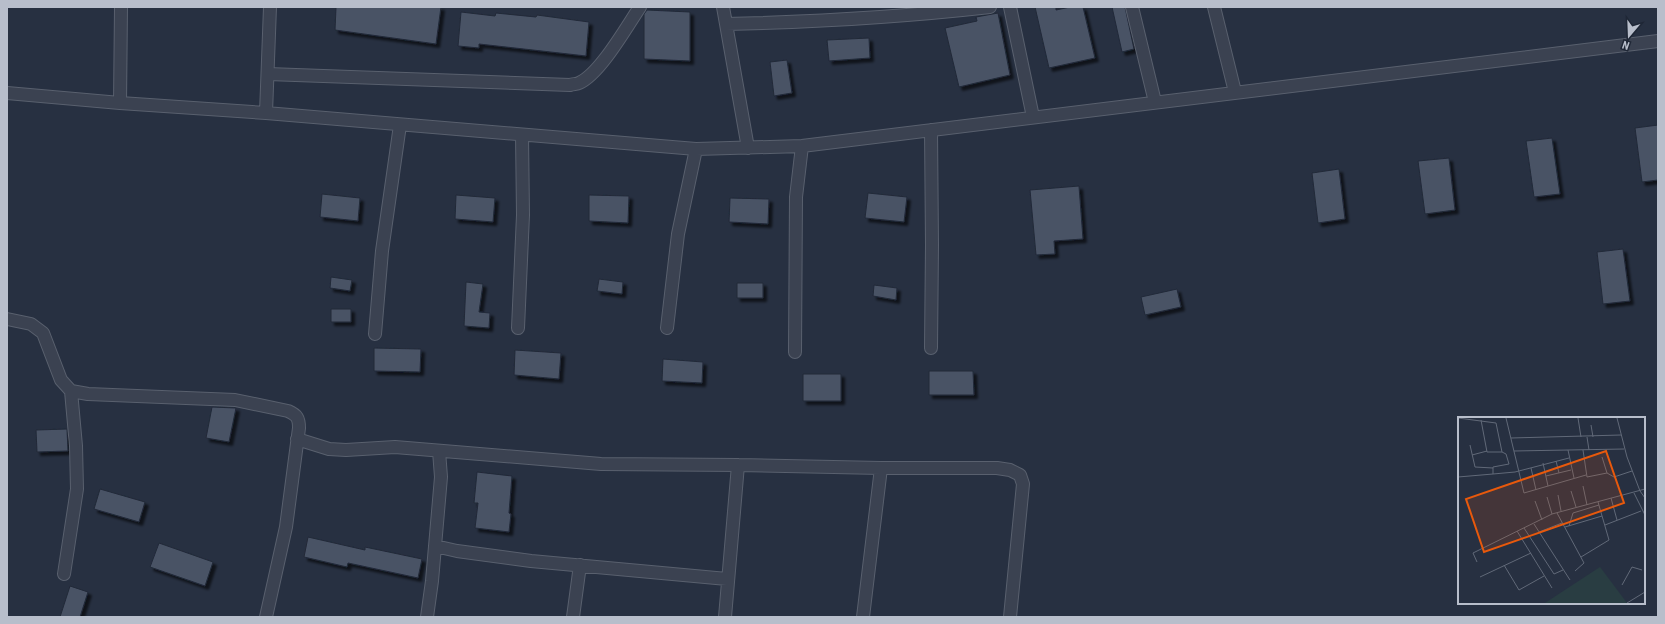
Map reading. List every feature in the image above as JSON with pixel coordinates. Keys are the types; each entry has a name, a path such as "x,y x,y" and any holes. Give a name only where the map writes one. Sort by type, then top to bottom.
{"street":[{"path":"120,103 121,7"},
{"path":"266,113 270,7"},
{"path":"268,74 570,85 580,83 604,60 640,7"},
{"path":"723,7 748,148"},
{"path":"726,24 814,22 930,14 990,7"},
{"path":"1010,7 1033,117"},
{"path":"1132,7 1155,102"},
{"path":"1214,7 1235,92"},
{"path":"7,93 120,103 266,113 696,150 802,146 1658,41"},
{"path":"375,334 382,251 400,125"},
{"path":"931,130 931,348"},
{"path":"518,328 523,215 522,135"},
{"path":"795,352 796,197 802,146"},
{"path":"667,328 678,234 696,150"},
{"path":"7,319 31,324 43,333 60,380 71,391 88,394 236,400 288,411 295,414 299,419 286,527 266,617"},
{"path":"64,574 77,489 76,446 71,391"},
{"path":"297,439 329,449 346,450 395,448 601,464 997,468 1010,470 1020,475 1023,484 1010,617"},
{"path":"427,617 432,581 440,477 439,451"},
{"path":"725,617 727,578 738,465"},
{"path":"863,617 881,468"},
{"path":"435,546 457,551 531,561 727,578"},
{"path":"573,617 580,565"}],"building":[{"path":"336,7 441,7 436,44 335,30"},
{"path":"1035,7 1056,7 1056,10 1070,7 1083,7 1095,58 1049,68"},
{"path":"1112,7 1125,7 1134,49 1122,52"},
{"path":"647,10 690,12 690,61 644,59 644,14"},
{"path":"461,12 495,16 496,13 536,17 537,15 589,22 586,56 479,44 479,48 458,46"},
{"path":"998,13 1010,75 959,87 945,28 977,21 976,17"},
{"path":"869,38 870,58 829,61 827,40"},
{"path":"787,60 792,93 774,96 770,62"},
{"path":"1658,125 1658,180 1642,182 1635,128"},
{"path":"1552,138 1560,194 1534,197 1526,141"},
{"path":"1449,158 1455,210 1425,214 1418,161"},
{"path":"1339,169 1345,219 1318,223 1312,173"},
{"path":"1079,186 1083,239 1054,241 1055,254 1036,255 1030,190"},
{"path":"868,193 907,197 904,222 865,218"},
{"path":"322,194 360,198 358,221 320,217"},
{"path":"456,195 495,198 493,222 455,219"},
{"path":"589,195 629,196 628,223 589,221"},
{"path":"730,198 769,199 768,224 729,222"},
{"path":"1623,249 1630,301 1603,304 1597,252"},
{"path":"331,277 352,280 350,291 330,288"},
{"path":"599,279 623,282 622,294 597,291"},
{"path":"466,282 483,284 479,312 490,313 489,328 464,326"},
{"path":"737,283 763,283 763,298 737,298"},
{"path":"874,285 897,288 896,300 873,296"},
{"path":"1177,289 1181,307 1145,315 1141,297"},
{"path":"331,309 351,309 351,322 331,322"},
{"path":"374,348 421,349 420,372 374,371"},
{"path":"515,350 561,353 559,379 514,375"},
{"path":"663,359 703,362 702,383 662,381"},
{"path":"929,371 973,371 974,395 929,395"},
{"path":"803,374 841,374 841,401 803,401"},
{"path":"212,407 236,408 229,442 206,438"},
{"path":"67,429 68,451 37,452 36,430"},
{"path":"477,472 512,476 509,532 475,528 478,503 474,503"},
{"path":"100,489 145,502 139,522 94,509"},
{"path":"308,537 365,550 365,547 422,559 418,578 348,563 347,567 304,557"},
{"path":"159,543 213,562 205,586 150,567"},
{"path":"70,586 88,592 80,617 60,617"}]}
